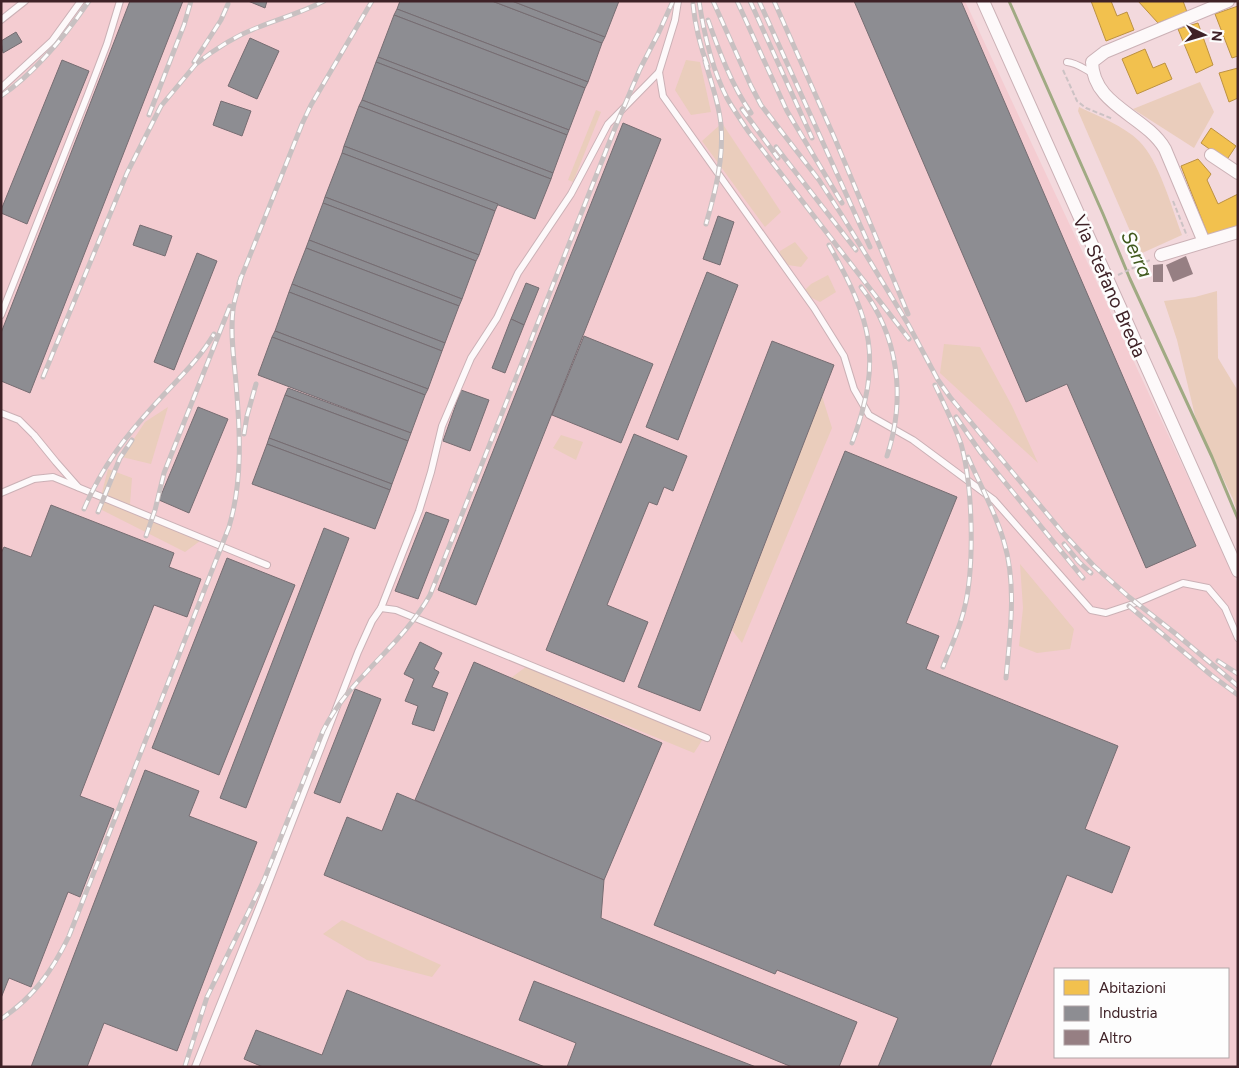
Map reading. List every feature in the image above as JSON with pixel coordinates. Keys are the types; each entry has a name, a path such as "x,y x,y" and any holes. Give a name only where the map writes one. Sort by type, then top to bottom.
{"street":[{"name":"Via Stefano Breda","path":"983,1 1238,571"},
{"path":"1204,242 1165,149 1158,138 1143,124 1105,97 1092,72 1092,62 1105,52 1228,1"},
{"path":"1211,155 1238,173"},
{"path":"1161,255 1238,232"}],"lane":[{"path":"1,20 25,1"},
{"path":"1,88 52,41 81,1"},
{"path":"1,315 94,77 120,1"},
{"path":"678,1 675,20 659,72 663,96 814,308 844,356 854,389 869,415 913,440 994,500 1091,610 1106,613 1136,603 1183,583 1208,588 1225,608 1238,638"},
{"path":"1068,62 1075,62 1082,68 1092,72"},
{"path":"195,1067 358,652 372,621 381,608 419,511 442,426 471,358 497,318 518,273 571,194 608,124 659,72"},
{"path":"1,414 19,420 79,488"},
{"path":"1,493 34,479 53,478 267,565"},
{"path":"381,608 396,610 707,738"}],"path":[{"path":"1068,62 1061,61 1077,101 1086,108 1113,118 1120,124"},
{"path":"1171,197 1191,246"},
{"path":"1113,277 1142,264"}],"shaded area":[{"path":"1,1 965,1 1238,584 1238,1067 1,1067"},
{"path":"686,60 700,62 711,112 691,115 675,90"},
{"path":"1200,82 1214,112 1194,148 1133,109"},
{"path":"1079,107 1126,131 1146,149 1159,172 1182,235 1140,254 1078,111"},
{"path":"596,110 601,112 573,182 568,180"},
{"path":"722,123 781,212 765,227 702,141"},
{"path":"795,242 808,258 801,267 781,264 780,251"},
{"path":"828,275 836,292 820,302 802,293 811,284"},
{"path":"1217,291 1218,358 1238,391 1238,515 1233,499 1197,424 1177,340 1164,301 1195,297"},
{"path":"944,344 980,347 1012,406 1038,463 940,373"},
{"path":"822,396 832,428 742,643 732,630"},
{"path":"168,407 151,464 122,457 145,422"},
{"path":"561,435 583,442 576,460 553,448"},
{"path":"108,469 132,478 130,504 204,538 185,552 98,508"},
{"path":"1020,564 1074,629 1070,649 1037,653 1019,646 1023,608"},
{"path":"527,666 706,734 694,753 511,678"},
{"path":"342,920 441,965 432,977 367,960 323,934"}],"building: Abitazioni":[{"path":"1091,1 1111,1 1117,16 1127,12 1134,30 1106,41"},
{"path":"1138,1 1183,1 1187,12 1158,23"},
{"path":"1238,6 1238,56 1232,58 1215,14"},
{"path":"1198,23 1213,65 1196,73 1178,29"},
{"path":"1145,49 1153,68 1165,63 1172,79 1137,94 1122,59"},
{"path":"1238,68 1238,98 1229,102 1219,73"},
{"path":"1211,128 1236,146 1226,161 1201,143"},
{"path":"1198,159 1211,174 1207,180 1218,204 1238,194 1238,227 1209,238 1181,166"}],"building: Industria":[{"path":"130,1 183,1 30,393 1,381 1,333"},
{"path":"248,1 267,1 265,8"},
{"path":"400,1 492,1 602,43 588,82 397,9"},
{"path":"492,1 512,1 605,37 602,43"},
{"path":"512,1 619,1 605,37"},
{"path":"854,1 961,1 1196,546 1146,568 1067,384 1026,402"},
{"path":"397,9 588,82 585,88 394,15"},
{"path":"394,15 585,88 569,130 378,57"},
{"path":"16,32 22,42 3,53 1,41"},
{"path":"250,38 279,51 257,99 228,86"},
{"path":"378,57 569,130 567,135 376,62"},
{"path":"62,60 89,71 27,224 1,213 1,210"},
{"path":"376,62 567,135 553,173 362,100"},
{"path":"362,100 553,173 551,179 359,106"},
{"path":"221,101 251,111 242,136 213,125"},
{"path":"359,106 551,179 535,219 344,146"},
{"path":"623,123 661,139 476,605 438,590"},
{"path":"344,146 498,204 495,211 342,153"},
{"path":"342,153 495,211 479,255 325,197"},
{"path":"325,197 479,255 476,261 323,203"},
{"path":"323,203 476,261 462,299 309,240"},
{"path":"718,216 734,222 720,265 703,259"},
{"path":"140,225 172,236 165,256 133,245"},
{"path":"309,240 462,299 459,306 306,248"},
{"path":"306,248 459,306 445,343 292,284"},
{"path":"197,253 217,261 174,370 154,362"},
{"path":"707,272 738,285 678,440 646,427"},
{"path":"526,283 539,288 524,325 511,319"},
{"path":"292,284 445,343 442,351 289,292"},
{"path":"289,292 442,351 428,389 275,331"},
{"path":"511,319 524,325 505,373 492,368"},
{"path":"275,331 428,389 425,395 272,337"},
{"path":"584,336 653,364 621,443 552,415"},
{"path":"272,337 425,395 411,433 258,375"},
{"path":"772,341 834,365 700,711 638,687"},
{"path":"288,388 411,433 408,441 285,395"},
{"path":"461,390 489,400 470,451 443,441"},
{"path":"285,395 408,441 392,484 269,438"},
{"path":"198,407 228,419 189,513 159,500"},
{"path":"634,434 687,456 673,491 664,487 657,505 649,502 607,605 648,622 624,682 546,650"},
{"path":"269,438 392,484 390,490 267,444"},
{"path":"267,444 390,490 375,529 252,484"},
{"path":"845,451 957,497 906,623 939,636 926,669 1118,746 1085,829 1130,847 1112,893 1067,875 990,1067 878,1067 898,1018 777,970 775,974 654,925"},
{"path":"51,505 174,553 169,567 201,579 187,617 154,605 80,796 114,809 80,897 68,892 31,987 9,978 1,998 1,553 4,547 31,557"},
{"path":"426,512 449,520 418,599 395,591"},
{"path":"324,528 349,538 246,808 220,798"},
{"path":"227,558 295,585 219,775 152,748"},
{"path":"420,642 442,653 434,669 439,672 432,687 448,693 434,731 412,724 418,706 405,701 414,679 404,674"},
{"path":"474,662 662,743 604,880 415,800"},
{"path":"355,689 381,699 340,803 314,793"},
{"path":"145,770 199,791 189,816 257,842 177,1051 104,1023 87,1067 31,1067"},
{"path":"397,793 604,880 601,918 857,1022 839,1067 792,1067 324,875 347,817 382,831"},
{"path":"534,981 756,1067 567,1067 576,1043 519,1020"},
{"path":"347,990 545,1067 263,1067 244,1059 256,1030 322,1055"}],"building: Altro":[{"path":"1186,256 1193,274 1173,282 1166,265"},
{"path":"1163,264 1163,282 1153,282 1153,265"}],"waterway":[{"name":"Serra","path":"1009,1 1130,279 1212,457 1238,519"}],"railway":[{"path":"1,96 38,65 89,1"},
{"path":"149,115 184,25 191,1"},
{"path":"43,377 127,173 161,106 196,64 218,48 251,30 324,1"},
{"path":"239,283 302,124 311,105 372,1"},
{"path":"185,1066 207,997 264,880 323,731 347,695 405,631 430,595 617,123 640,69 673,1"},
{"path":"699,1 706,39 727,98 748,131 909,339"},
{"path":"713,1 761,105 819,180 843,217 908,324 938,380 950,397 1063,533 1094,566 1238,686"},
{"path":"737,1 787,111 842,203"},
{"path":"750,1 812,138"},
{"path":"759,1 870,247"},
{"path":"774,1 835,139 908,314"},
{"path":"194,62 221,20 228,4"},
{"path":"693,4 698,36 708,67"},
{"path":"708,20 732,80 751,113"},
{"path":"705,61 718,109 722,137 718,175 706,224"},
{"path":"742,109 778,158"},
{"path":"776,147 856,250"},
{"path":"829,245 855,296 868,341 870,363 868,387 852,443"},
{"path":"1,1019 13,1011 33,992 49,972 69,936 229,527 237,491 239,455 239,419 232,319 241,277"},
{"path":"861,287 874,306 884,326 895,368 896,412 887,456"},
{"path":"146,536 155,510 164,473 230,306"},
{"path":"84,509 107,465 125,440 145,415 195,361 214,334"},
{"path":"244,434 256,384"},
{"path":"935,385 961,444 968,482 971,527 968,593 960,625 943,667"},
{"path":"956,417 981,453 1083,578"},
{"path":"98,512 120,458 132,440"},
{"path":"968,457 997,520 1008,558 1011,610 1006,678"},
{"path":"1064,544 1091,573"},
{"path":"1129,606 1211,675 1238,695"},
{"path":"1218,661 1238,674"}]}
